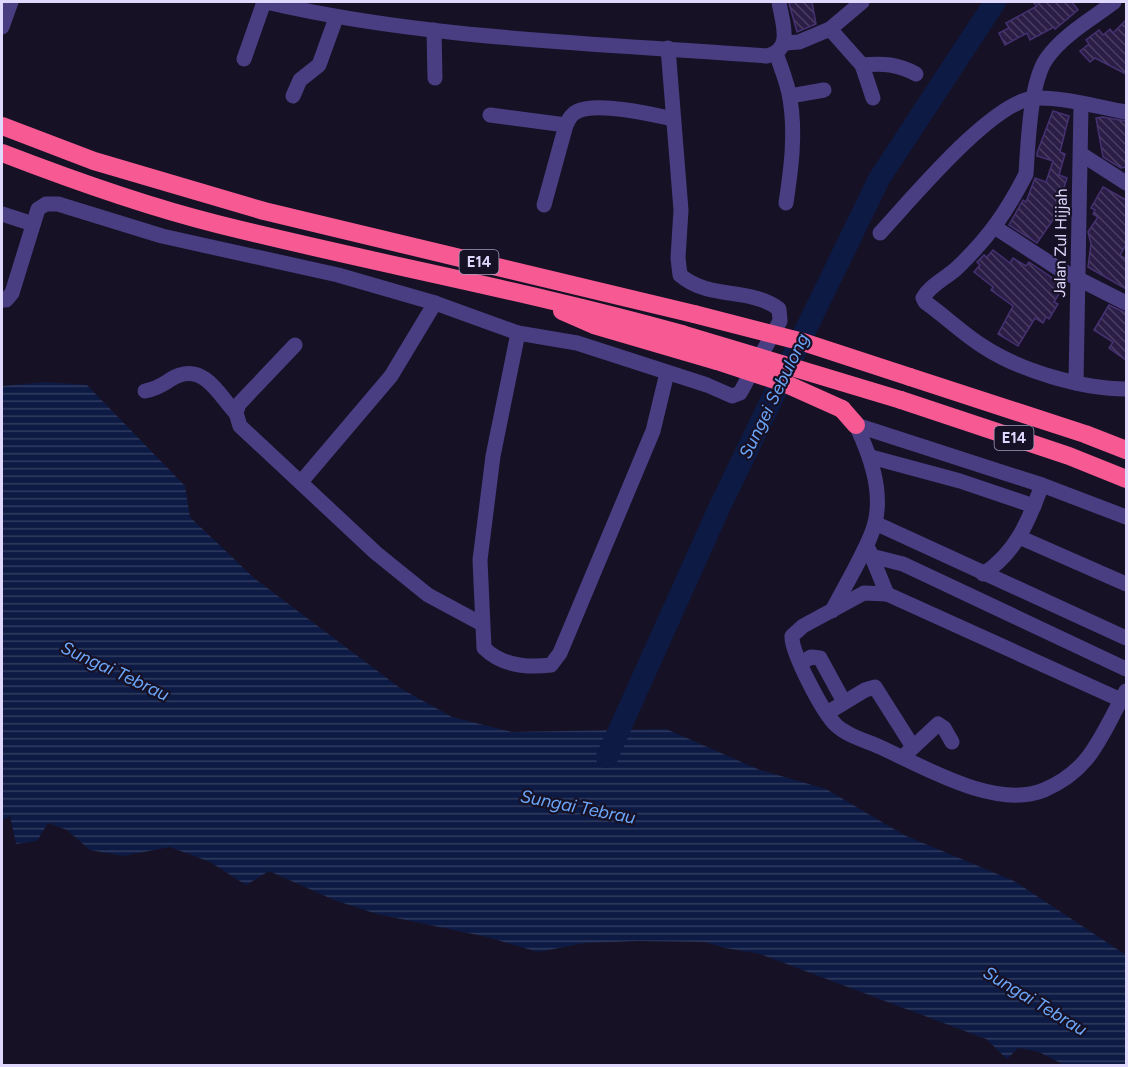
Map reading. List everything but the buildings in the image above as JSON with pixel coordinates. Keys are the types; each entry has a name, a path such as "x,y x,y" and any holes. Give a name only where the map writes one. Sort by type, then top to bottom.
{"highway":[{"name":"E14","path":"2,126 94,161 264,211 802,342 1084,434 1126,450"},
{"name":"E14","path":"2,153 85,184 216,224 603,312 682,334 901,400 1069,456 1126,479"},
{"path":"526,295 594,325 783,383 842,409 856,425"}],"street":[{"path":"2,27 11,2"},
{"path":"244,59 265,2 336,18 434,30 767,56 780,48 830,29 862,2"},
{"path":"779,2 780,48 790,96 792,162 786,203"},
{"path":"1114,2 1061,42 1047,57 1038,73 1026,174 996,228 956,269 926,291 923,298 925,302 985,347 1009,360 1076,383 1126,388"},
{"path":"292,96 300,80 319,65 336,18"},
{"path":"830,29 862,65 873,98"},
{"path":"434,30 435,78"},
{"path":"2,300 6,300 12,293 38,209 46,204 58,204 162,236 338,274 435,303 518,333 577,343 732,396 740,393 780,321 779,309 766,299 692,286 680,275 678,258 681,210 668,48"},
{"path":"862,65 887,64 902,67 916,74"},
{"path":"790,96 824,90"},
{"path":"880,233 953,154 1017,102 1035,98 1126,112"},
{"name":"Jalan Zul Hijjah","path":"1076,383 1081,105"},
{"path":"544,205 566,125 571,115 581,110 631,110 673,119"},
{"path":"490,115 566,125"},
{"path":"1081,154 1126,183"},
{"path":"2,214 33,224"},
{"path":"996,228 1077,279 1126,303"},
{"path":"301,482 391,376 435,303"},
{"path":"518,333 493,456 480,560 484,648 495,660 536,667 551,665 560,653 653,431 667,373"},
{"path":"236,413 239,404 295,345"},
{"path":"146,391 162,388 180,375 202,376 212,383 218,395 236,413 240,426 376,553 428,595 482,624"},
{"path":"832,611 868,550 875,524 876,489 871,457 856,425"},
{"path":"856,425 1041,485 1126,518"},
{"path":"871,457 960,481 1034,506"},
{"path":"983,574 1007,556 1034,506 1041,485"},
{"path":"875,524 1126,638"},
{"path":"1019,537 1126,584"},
{"path":"868,550 887,594"},
{"path":"868,550 903,564 1126,669"},
{"path":"864,593 887,594 1124,695 1090,756 1079,770 1041,791 1017,796 968,787 908,752 844,730 836,725 827,713 791,644 792,636 803,626 864,593"},
{"path":"801,663 811,657 820,658 844,702"},
{"path":"827,713 865,690 875,687 908,752"},
{"path":"908,752 938,724 944,728 952,742"}],"water":[{"name":"Sungai Tebrau","path":"46,382 87,385 185,486 190,517 254,578 400,688 452,717 512,732 666,729 760,770 826,789 904,835 1014,881 1126,955 1126,1065 1064,1065 1039,1052 1018,1048 1007,1059 986,1039 760,954 705,942 585,943 538,952 487,937 377,914 334,900 269,871 246,885 210,862 170,847 123,856 90,850 67,830 48,823 37,841 16,844 10,816 2,821 2,386"}],"waterway":[{"name":"Sungei Sebulong","path":"607,757 720,506 879,179 995,2"}]}
